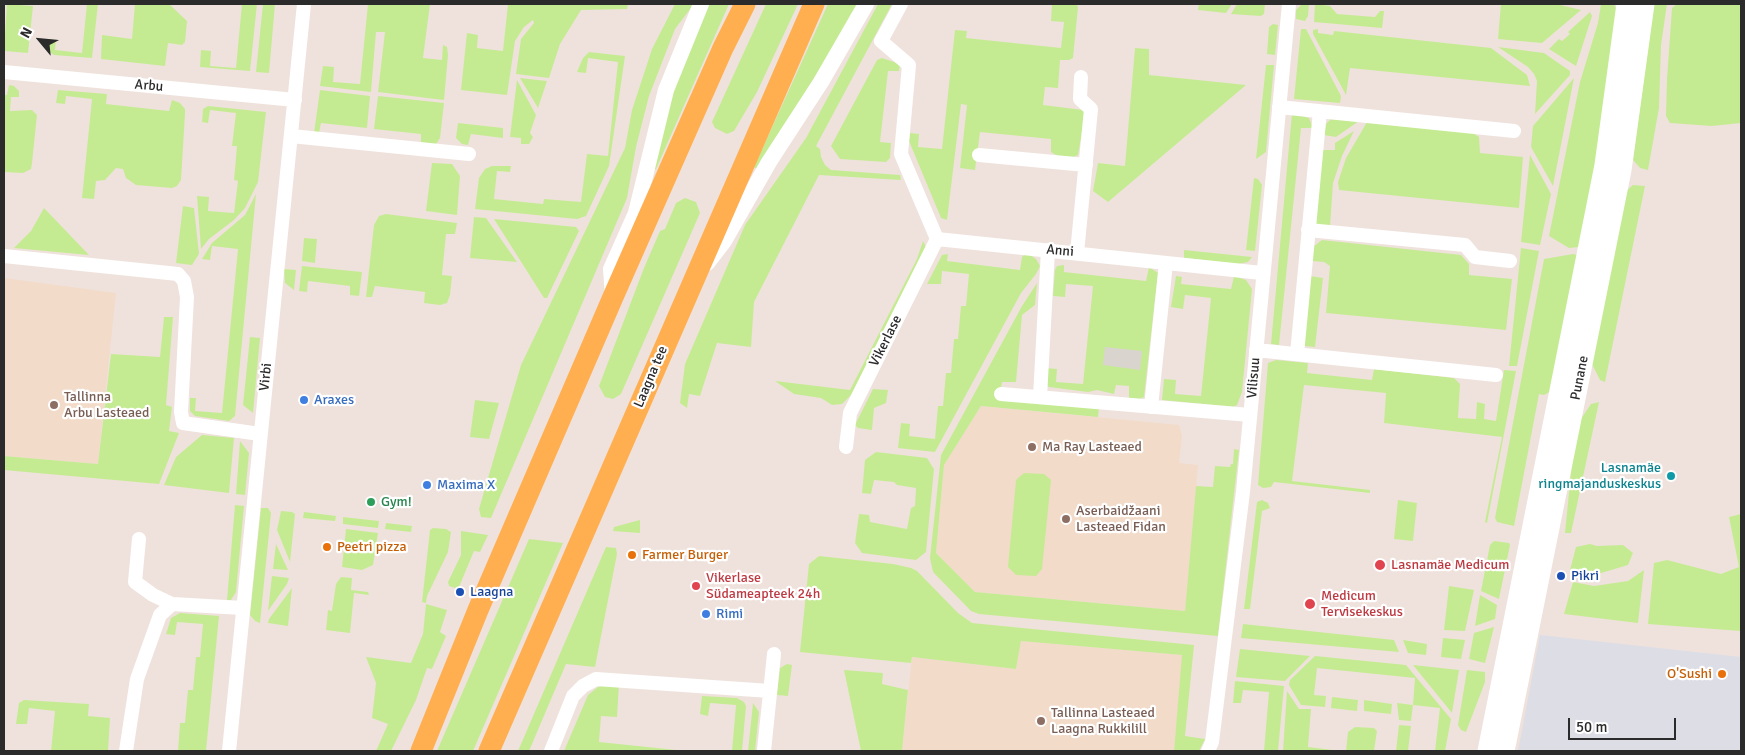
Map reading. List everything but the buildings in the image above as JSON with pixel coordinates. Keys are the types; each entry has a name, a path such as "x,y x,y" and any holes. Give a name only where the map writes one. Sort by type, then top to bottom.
{"main road":[{"path":"421,751 478,610 613,297 723,48 745,4"},
{"name":"Laagna tee","path":"489,751 691,282 814,4"},
{"name":"Punane","path":"1486,751 1604,165 1626,4"},
{"name":"Punane","path":"1505,751 1622,170 1645,4"}],"street":[{"name":"Virbi","path":"229,751 304,4"},
{"path":"613,297 611,269 636,213 666,90 701,4"},
{"path":"691,282 724,241 768,162 821,82 866,4"},
{"path":"901,4 881,41 909,65 901,154 937,239"},
{"name":"Vilisuu","path":"1208,751 1212,742 1250,415 1288,4"},
{"name":"Arbu","path":"4,72 295,100"},
{"path":"1077,253 1091,109 1080,99 1081,77"},
{"path":"1279,107 1514,132"},
{"path":"1297,354 1320,111"},
{"path":"291,136 469,154"},
{"path":"979,156 1086,165"},
{"path":"1308,230 1465,245 1474,258 1510,261"},
{"name":"Anni","path":"937,239 1262,273"},
{"name":"Vikerlase","path":"846,448 850,413 937,239"},
{"path":"1040,398 1048,250"},
{"path":"4,256 178,274 184,281 187,297 181,412 183,423 260,434"},
{"path":"1151,406 1166,263"},
{"path":"1256,350 1496,375"},
{"path":"1001,394 1250,415"},
{"path":"139,538 135,582 172,604 243,608"},
{"path":"126,751 137,679 160,615 172,604"},
{"path":"764,751 774,654"},
{"path":"550,751 573,696 583,686 596,679 770,691"}],"shaded area":[{"name":"Tallinna Arbu Lasteaed","path":"4,278 116,293 98,464 4,456"},
{"path":"1105,347 1142,351 1140,370 1103,365"},
{"name":"Aserbaidžaani Lasteaed Fidan","path":"981,406 1179,425 1182,436 1179,463 1198,465 1185,611 975,592 936,553 944,465"},
{"path":"1540,635 1741,657 1741,751 1518,751"},
{"name":"Tallinna Lasteaed Laagna Rukkilill","path":"1021,641 1183,655 1174,751 902,751 912,657 1016,669"}],"green space":[{"path":"7,4 33,6 28,53 4,51"},
{"path":"87,4 98,4 92,58 54,55 48,51 46,39 56,40 55,50 82,53"},
{"path":"135,4 169,4 187,21 185,42 182,45 168,43 165,66 101,59 102,35 132,39"},
{"path":"242,4 257,4 250,71 200,67 201,50 211,51 210,66 236,68"},
{"path":"263,4 275,4 269,73 256,72"},
{"path":"368,4 430,4 423,58 442,60 443,45 447,47 444,100 378,92 385,32 376,32 371,92 320,86 323,66 334,67 333,82 360,84"},
{"path":"508,4 628,4 627,9 581,10 560,44 549,78 516,74 521,39 534,23 533,20 524,27 515,41 507,95 461,90 467,33 478,35 477,48 503,51"},
{"path":"675,4 694,4 675,29 649,96 636,147 627,198 491,518 481,517 479,509 521,365 625,148 632,110 652,49"},
{"path":"709,4 729,4 656,169 653,171 676,81"},
{"path":"766,4 798,4 757,92 734,131 727,134 715,128 712,122"},
{"path":"828,4 858,4 843,32 757,169 754,167"},
{"path":"878,4 892,4 816,146 820,149 825,165 831,170 900,175 901,180 819,175 754,302 751,347 717,343 700,396 689,394 687,408 680,403 685,364 745,225 806,138"},
{"path":"1052,4 1076,4 1078,7 1073,58 1060,60 1058,88 1045,87 1043,105 1083,110 1085,115 1078,155 1073,157 1058,156 1051,152 1051,139 980,132 975,170 960,168 967,105 961,104 947,220 941,218 909,141 910,133 919,134 918,147 942,149 955,30 967,31 966,38 1061,48 1064,22 1051,21"},
{"path":"1199,4 1232,4 1226,13 1198,10"},
{"path":"1237,4 1265,4 1264,14 1261,16 1231,14"},
{"path":"1302,4 1309,4 1308,16 1305,21 1296,19 1296,10"},
{"path":"1315,4 1330,6 1337,14 1375,17 1380,11 1384,11 1382,28 1314,22"},
{"path":"1501,4 1556,4 1581,10 1542,43 1498,39"},
{"path":"1601,4 1614,4 1617,11 1597,155 1579,247 1569,248 1549,236 1580,82 1598,23"},
{"path":"1654,4 1667,4 1661,45 1659,108 1648,170 1640,168 1633,160"},
{"path":"1677,4 1741,4 1741,123 1712,126 1670,123 1666,116 1672,8"},
{"path":"1590,12 1592,16 1576,66 1549,49 1559,39 1562,41 1570,34 1568,32"},
{"path":"1273,24 1278,25 1275,55 1267,54 1269,27"},
{"path":"1301,29 1306,29 1341,96 1340,103 1294,99"},
{"path":"1318,29 1318,33 1333,35 1334,31 1491,48 1527,75 1530,86 1350,68 1346,95 1313,34 1313,30"},
{"path":"1498,47 1544,53 1570,71 1570,75 1535,114 1537,81 1534,74 1528,67"},
{"path":"1135,48 1149,49 1149,75 1246,85 1108,202 1093,191 1098,163 1125,166"},
{"path":"589,52 625,56 609,166 586,216 577,219 475,209 479,178 485,169 492,166 511,166 510,172 497,171 494,199 543,204 544,199 581,202 587,154 608,156 618,62 588,58 586,73 577,72 583,58"},
{"path":"882,58 900,64 899,71 888,71 880,142 891,143 890,158 886,162 840,159 831,146 877,60"},
{"path":"1266,65 1274,65 1266,152 1256,159"},
{"path":"520,78 547,81 538,108"},
{"path":"1574,78 1553,186 1531,147 1533,126"},
{"path":"517,80 536,115 530,133 533,137 529,144 521,144 521,138 510,137"},
{"path":"9,85 14,86 19,91 19,97 11,97 10,111 32,110 37,115 31,169 23,173 4,172 4,95 7,95"},
{"path":"58,90 107,94 106,104 169,111 172,100 180,103 185,109 185,114 181,180 177,186 172,188 136,185 126,178 123,169 116,168 105,180 96,181 94,199 82,198 92,99 66,96 65,104 56,103"},
{"path":"320,90 370,96 367,128 321,123 319,133 314,133"},
{"path":"378,96 444,103 440,138 436,144 421,144 421,134 374,129"},
{"path":"208,106 266,112 258,182 245,208 234,220 209,239 201,249 197,196 209,197 208,211 234,213 238,181 234,180 237,146 232,146 236,113 210,110 208,123 202,122 203,109"},
{"path":"1292,113 1309,118 1313,128 1301,128 1279,345 1271,344"},
{"path":"1331,119 1359,121 1336,137 1324,135 1326,124"},
{"path":"1367,122 1473,133 1479,137 1480,153 1523,157 1519,208 1339,190 1338,182 1346,158"},
{"path":"458,123 503,128 503,138 471,134 468,145 462,144 456,138"},
{"path":"1354,131 1342,156 1333,183 1330,227 1314,225 1323,150 1335,150 1335,143"},
{"path":"1530,155 1551,194 1540,245 1521,242"},
{"path":"432,163 452,164 460,176 457,215 426,211"},
{"path":"1254,178 1258,179 1262,185 1255,251 1246,250"},
{"path":"1633,185 1645,186 1605,382 1600,380 1592,364 1626,191"},
{"path":"256,194 235,416 229,421 195,416 190,411 190,398 196,398 195,411 222,413 238,249 212,246 210,260 202,259 212,243 245,215"},
{"path":"685,198 696,202 700,213 621,394 613,399 605,397 599,386 644,268 660,231 665,229 676,203"},
{"path":"183,206 194,208 199,254 192,265 176,263"},
{"path":"44,208 89,255 14,248 31,231"},
{"path":"386,214 457,223 455,234 446,234 442,275 452,276 447,303 440,305 424,303 425,292 375,286 372,297 366,297 374,225 379,216"},
{"path":"474,217 486,218 517,262 470,258"},
{"path":"494,219 576,227 579,231 547,298 544,298"},
{"path":"304,238 317,239 315,263 302,261"},
{"path":"1322,240 1461,255 1469,264 1469,275 1512,279 1506,330 1326,313 1330,266 1324,262 1312,261 1314,246"},
{"path":"923,241 926,247 851,395 842,404 832,405 821,398 794,394 775,381 850,390 917,259"},
{"path":"1521,248 1539,251 1517,366 1509,366"},
{"path":"1184,250 1252,257 1248,262 1238,264 1184,258"},
{"path":"948,254 947,261 1020,270 1022,257 1030,255 1036,259 1040,266 1021,293 935,452 898,448 901,423 910,424 909,436 935,439 938,406 943,406 946,373 951,373 954,339 958,339 961,306 966,306 969,274 942,271 941,284 927,284 942,255"},
{"path":"1573,254 1578,255 1551,391 1544,395 1539,394 1514,526 1497,522 1495,518 1544,259"},
{"path":"1064,265 1064,272 1146,281 1149,267 1158,273 1144,397 1139,399 1129,398 1129,386 1116,385 1114,394 1097,390 1088,392 1049,387 1043,383 1046,368 1057,369 1056,382 1083,384 1093,286 1066,284 1065,297 1053,296 1055,270 1057,266"},
{"path":"302,266 362,272 359,296 350,295 350,286 308,281 307,292 299,291"},
{"path":"284,269 296,270 294,290 285,283"},
{"path":"1176,276 1182,277 1181,284 1231,289 1234,276 1246,280 1252,289 1242,392 1237,405 1233,407 1162,400 1164,379 1176,380 1175,394 1201,396 1211,298 1185,295 1183,309 1171,307"},
{"path":"1310,276 1323,278 1315,347 1305,346 1304,342"},
{"path":"1037,283 1035,305 1022,315 1016,382 1002,382 999,400 1099,408 1098,417 981,406 944,465 936,553 975,592 1185,611 1196,486 1213,487 1215,466 1230,467 1233,464 1234,449 1239,450 1218,636 979,614 971,611 933,572 930,558 941,455 1022,306"},
{"path":"164,317 173,317 166,405 172,407 169,431 179,433 159,484 4,470 4,456 98,464 111,354 160,357"},
{"path":"250,337 260,338 253,413 243,405"},
{"path":"1276,360 1308,363 1307,373 1372,380 1374,369 1454,378 1460,384 1458,418 1476,419 1477,402 1485,404 1484,419 1496,421 1504,370 1516,371 1487,523 1485,522 1502,437 1384,423 1386,393 1304,385 1292,481 1370,490 1370,493 1274,482 1271,487 1263,488 1258,485 1268,363"},
{"path":"873,389 888,390 886,403 874,408 872,430 858,428 855,425"},
{"path":"475,400 499,403 489,439 470,437"},
{"path":"1599,402 1571,533 1565,533 1572,462 1581,419 1591,404"},
{"path":"202,435 234,438 229,493 164,485 176,457"},
{"path":"240,441 249,453 245,495 236,494"},
{"path":"876,452 927,458 934,469 926,552 916,560 862,553 855,543 859,514 869,515 870,522 907,529 911,508 915,506 916,488 897,485 894,482 874,480 871,494 862,493 865,460"},
{"path":"1024,473 1044,474 1051,480 1042,569 1036,576 1016,575 1008,567 1016,480"},
{"path":"1262,500 1268,503 1270,508 1262,511 1250,609 1244,609 1257,502"},
{"path":"1398,500 1417,503 1413,541 1394,539"},
{"path":"235,505 244,506 236,592 231,600 227,600"},
{"path":"261,508 268,508 271,513 260,623 255,621 250,615"},
{"path":"281,511 295,514 290,562 277,530"},
{"path":"304,512 336,516 335,521 303,518"},
{"path":"1741,514 1741,631 1648,624 1654,563 1667,560 1721,574 1739,567 1729,517"},
{"path":"343,517 379,521 378,528 343,524"},
{"path":"640,520 640,533 613,531 614,527"},
{"path":"386,523 412,526 411,532 385,529"},
{"path":"433,528 446,529 451,532 448,552 427,596 426,603 422,602 430,530"},
{"path":"346,529 378,533 373,565 362,570 342,567"},
{"path":"461,531 488,535 480,552 474,551 459,587 455,588 449,586 448,582 461,555"},
{"path":"529,539 563,543 473,751 437,751"},
{"path":"1494,541 1509,543 1510,545 1499,599 1481,591 1490,545"},
{"path":"276,544 288,570 273,569"},
{"path":"1590,544 1597,546 1623,545 1633,553 1628,565 1601,573 1570,570 1576,547"},
{"path":"606,547 616,548 617,554 595,667 566,664 529,751 518,751"},
{"path":"819,556 893,564 911,568 917,571 958,613 972,623 1194,645 1185,736 1205,739 1199,751 1174,751 1182,655 1021,641 1016,669 912,657 911,663 800,652 809,564"},
{"path":"1644,570 1638,623 1564,614 1573,582 1594,586 1628,581"},
{"path":"272,576 289,578 287,584 268,611"},
{"path":"341,577 352,578 351,590 368,592 369,595 354,593 350,633 326,630 328,610 332,611 336,584"},
{"path":"1449,586 1474,590 1465,631 1444,630"},
{"path":"292,588 288,626 268,623 269,619"},
{"path":"1480,595 1497,605 1495,619 1475,626"},
{"path":"426,604 447,610 440,632 446,636 432,669 427,668 416,700 391,751 376,751 388,724 372,718 376,683 366,657 411,663 423,634"},
{"path":"180,613 219,616 206,751 178,751 180,723 185,723 188,690 193,690 196,657 200,657 203,624 177,622 175,635 166,634 171,618"},
{"path":"1243,624 1394,640 1399,652 1241,638"},
{"path":"1494,627 1485,663 1469,659 1474,633"},
{"path":"1443,638 1465,640 1461,659 1441,657"},
{"path":"1403,640 1427,644 1426,655 1408,653"},
{"path":"1240,649 1310,656 1285,681 1236,677"},
{"path":"1315,656 1406,665 1451,719 1445,751 1435,751 1440,708 1413,705 1415,678 1317,668 1314,695 1326,696 1325,707 1301,705 1289,685 1290,680"},
{"path":"787,664 792,665 788,696 777,695 780,668"},
{"path":"1413,665 1459,670 1452,713"},
{"path":"844,670 883,673 882,684 908,690 902,751 861,751"},
{"path":"1467,670 1485,672 1485,682 1466,732 1461,730 1458,725"},
{"path":"1235,681 1284,686 1278,751 1264,751 1269,692 1243,690 1241,703 1233,703"},
{"path":"619,684 617,717 601,716 599,742 686,751 564,751 588,695 598,687"},
{"path":"1287,691 1299,709 1311,709 1308,747 1341,751 1283,751"},
{"path":"702,696 737,698 744,702 746,706 742,751 732,751 736,705 710,703 708,716 700,714"},
{"path":"1332,697 1358,700 1357,711 1331,708"},
{"path":"24,700 89,704 88,716 110,718 108,751 51,751 55,711 29,708 27,724 16,724 19,703"},
{"path":"1364,700 1392,704 1391,714 1364,711"},
{"path":"753,703 759,712 755,751 748,751"},
{"path":"1397,703 1413,705 1411,721 1399,720"},
{"path":"1399,725 1411,726 1408,751 1396,751"},
{"path":"1355,727 1374,728 1377,731 1374,751 1346,751 1348,732"}],"place":[{"name":"Araxes","path":"304,400"},
{"name":"Tallinna Arbu Lasteaed","path":"54,405"},
{"name":"Ma Ray Lasteaed","path":"1032,447"},
{"name":"Lasnamäe ringmajanduskeskus","path":"1671,476"},
{"name":"Maxima X","path":"427,485"},
{"name":"Gym!","path":"371,502"},
{"name":"Aserbaidžaani Lasteaed Fidan","path":"1066,519"},
{"name":"Peetri pizza","path":"327,547"},
{"name":"Farmer Burger","path":"632,555"},
{"name":"Lasnamäe Medicum","path":"1380,565"},
{"name":"Pikri","path":"1561,576"},
{"name":"Vikerlase Südameapteek 24h","path":"696,586"},
{"name":"Laagna","path":"460,592"},
{"name":"Medicum Tervisekeskus","path":"1310,604"},
{"name":"Rimi","path":"706,614"},
{"name":"O'Sushi","path":"1722,674"},
{"name":"Tallinna Lasteaed Laagna Rukkilill","path":"1041,721"}]}
